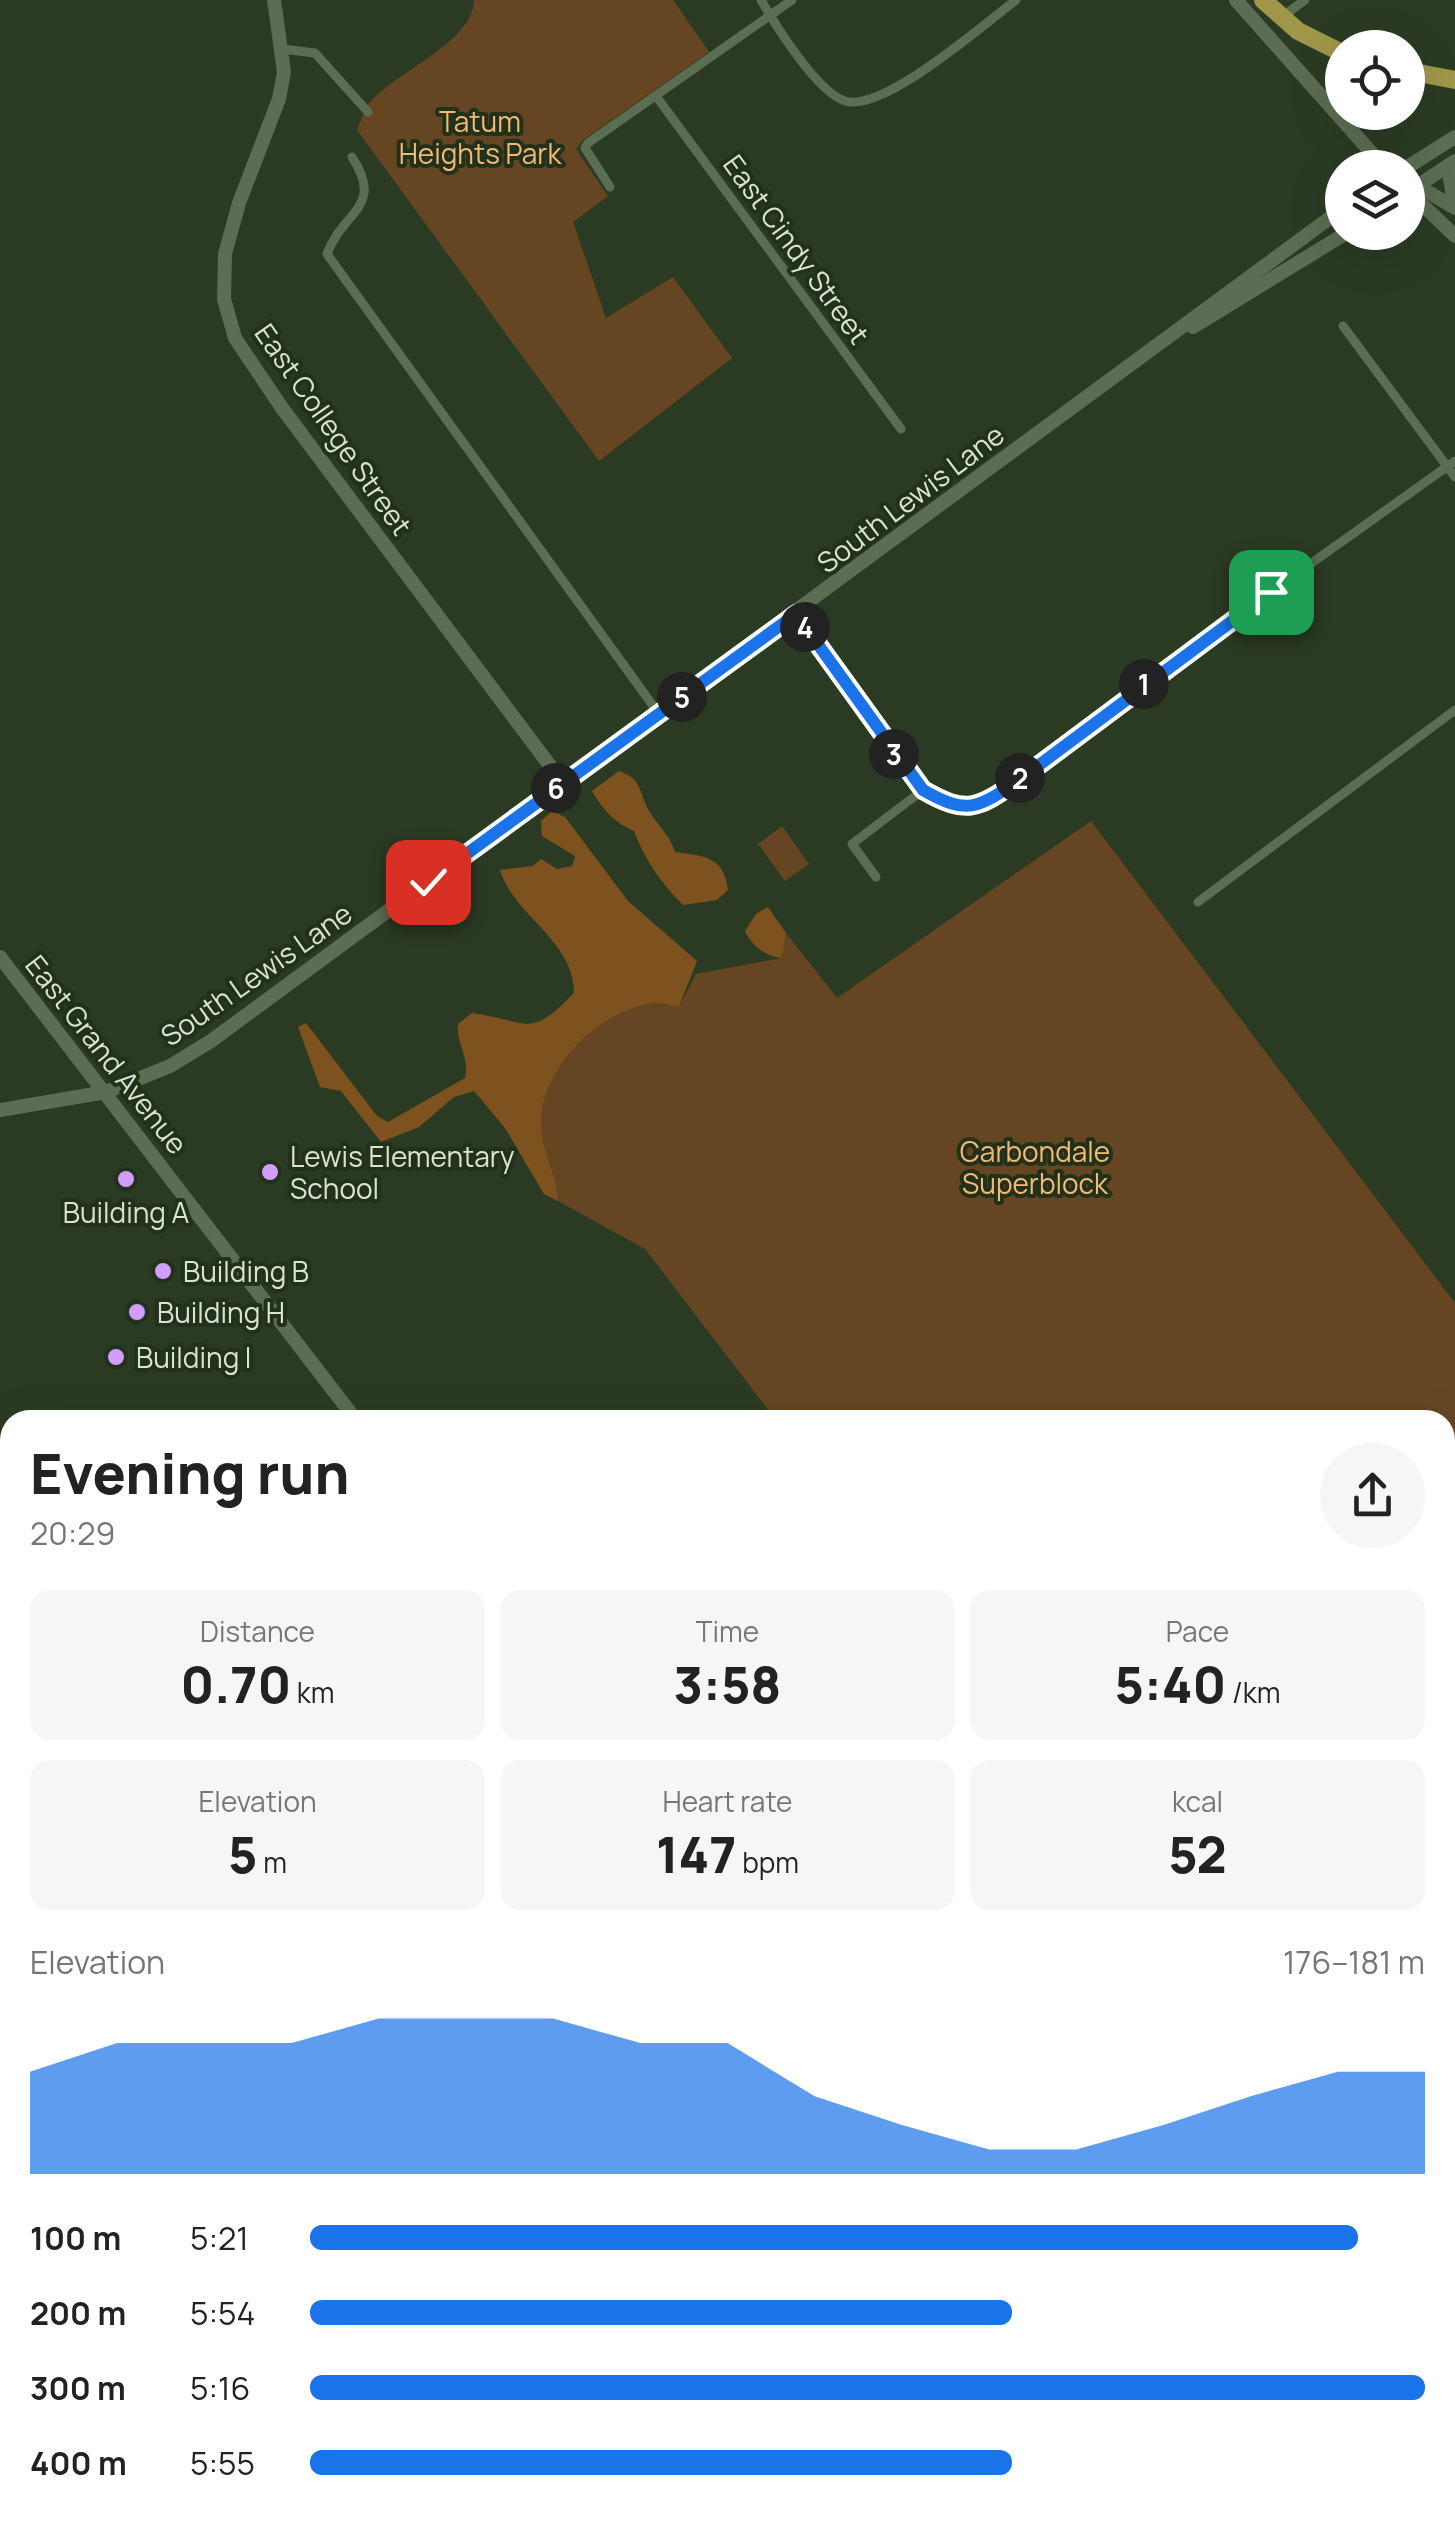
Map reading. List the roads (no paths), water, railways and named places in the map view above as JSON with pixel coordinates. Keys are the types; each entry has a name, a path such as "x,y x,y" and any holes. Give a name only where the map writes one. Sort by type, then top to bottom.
{"highway":[{"path":"1263,0 1281,17 1325,43"},
{"path":"1425,74 1455,80"}],"street":[{"name":"East College Street","path":"274,0 282,48 279,100 239,203 225,254 224,299 236,338 282,408 563,784"},
{"path":"761,0 832,94 853,102 876,98 911,77 1016,0"},
{"path":"610,186 585,148 588,143 792,0"},
{"path":"1236,0 1369,150"},
{"path":"1281,17 1304,0"},
{"path":"282,48 315,53 368,112"},
{"name":"East Cindy Street","path":"656,96 902,429"},
{"path":"1425,156 1455,137"},
{"path":"352,157 366,179 366,200 332,238 326,254 659,714"},
{"path":"1425,180 1455,164"},
{"path":"1455,164 1450,179 1455,208"},
{"path":"1425,195 1455,208"},
{"path":"1425,204 1455,236"},
{"name":"South Lewis Lane","path":"0,1110 106,1092 170,1066 211,1041 1325,222"},
{"name":"South Lewis Lane","path":"1141,357 1325,246"},
{"path":"1344,326 1451,464 1455,477"},
{"path":"796,614 923,790 951,806 984,804 1183,655 1451,464"},
{"path":"1198,902 1455,710"},
{"path":"876,877 852,844 923,790"},
{"name":"East Grand Avenue","path":"0,957 348,1410"}],"place":[{"name":"Lewis Elementary School","path":"270,1172"},
{"name":"Building A","path":"126,1179"},
{"name":"Building B","path":"163,1271"},
{"name":"Building H","path":"137,1312"},
{"name":"Building I","path":"116,1357"}],"park label":[{"name":"Tatum Heights Park","path":"480,137"},
{"name":"Carbondale Superblock","path":"1035,1167"}]}
